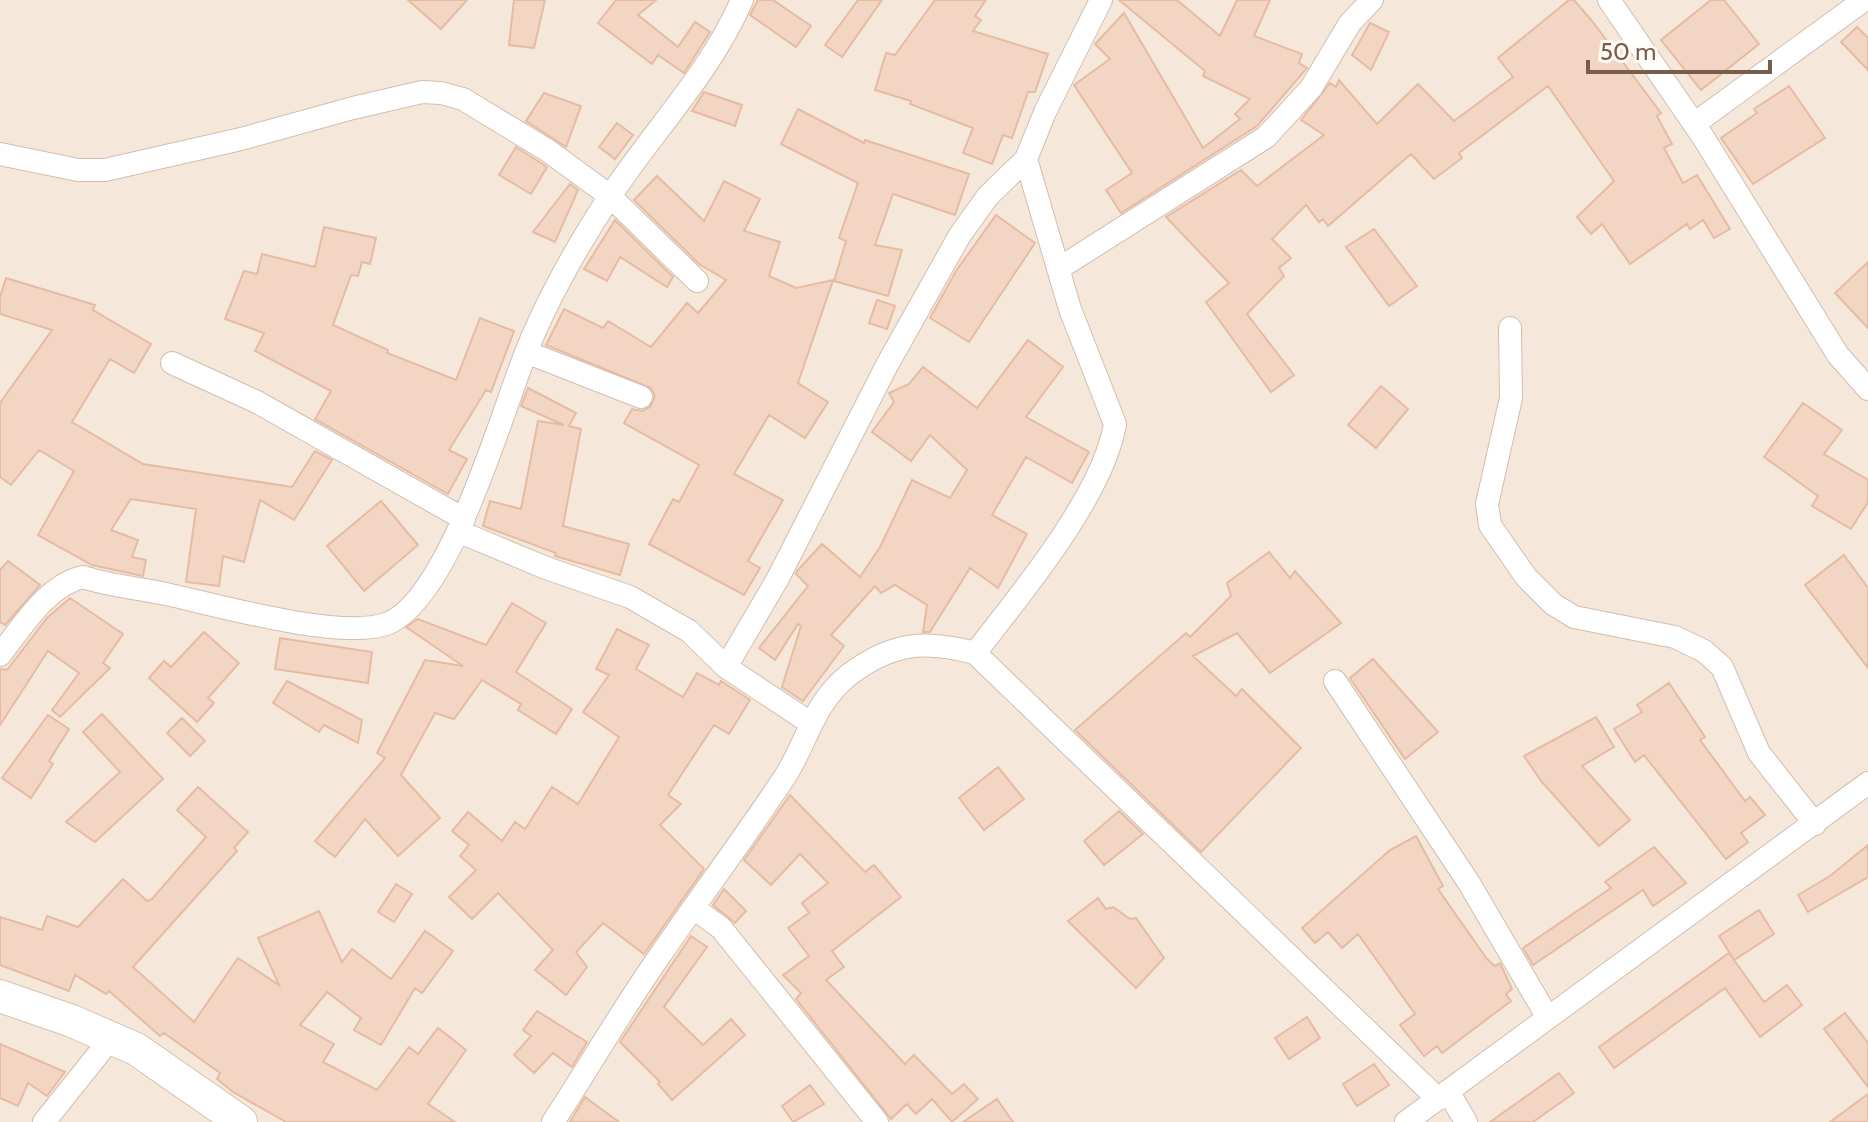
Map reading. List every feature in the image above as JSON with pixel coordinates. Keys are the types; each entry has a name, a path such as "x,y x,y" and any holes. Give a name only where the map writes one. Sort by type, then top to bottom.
{"street":[{"path":"0,655 43,601 68,580 83,577 237,612 340,627 388,623 419,595 462,525 526,352 610,196 726,37 742,0"},
{"path":"726,667 960,235 988,196 1026,159 1045,112 1101,0"},
{"path":"1058,269 1266,137 1311,88 1350,23 1372,0"},
{"path":"1609,0 1694,124 1838,355 1868,389"},
{"path":"1694,124 1859,7"},
{"path":"0,154 78,170 105,170 353,108 432,93 463,99 498,118 610,196 697,281"},
{"path":"975,653 1042,568 1112,443 1115,424 1090,364 1058,269 1026,159"},
{"path":"1510,328 1511,398 1487,504 1490,525 1526,577 1553,604 1574,617 1675,637 1704,651 1722,667 1759,753 1815,824"},
{"path":"526,352 641,397"},
{"path":"172,363 257,402 462,525 546,568 630,597 689,631 726,667 809,722"},
{"path":"553,1122 661,954 787,772 809,722 847,677 892,650 937,643 975,653 1443,1095 1466,1122"},
{"path":"1335,681 1469,883 1548,1018"},
{"path":"1406,1122 1868,783"},
{"path":"695,909 721,928 877,1122"},
{"path":"0,996 112,1037 174,1073 241,1122"},
{"path":"44,1122 112,1037"}],"shaded area":[{"path":"0,0 1868,0 1868,1122 0,1122"}],"building":[{"path":"408,0 467,0 441,29"},
{"path":"514,0 545,0 534,48 509,45"},
{"path":"616,0 656,0 638,15 678,47 695,22 710,32 684,73 658,55 652,64 598,23"},
{"path":"758,0 773,0 811,26 796,47 750,15"},
{"path":"858,0 882,0 842,57 825,45"},
{"path":"935,0 986,0 975,16 981,20 973,31 1048,54 1035,92 1028,92 1012,138 1003,135 992,164 963,153 973,128 910,104 911,101 875,90 886,53 895,55"},
{"path":"1119,0 1177,0 1220,36 1237,0 1270,0 1254,36 1302,54 1299,63 1307,68 1257,126 1121,213 1106,190 1132,173 1074,85 1110,59 1095,44 1124,13 1203,148 1240,119 1235,114 1250,99 1203,76 1205,71"},
{"path":"1569,0 1574,0 1592,21 1661,113 1657,116 1672,144 1664,148 1683,183 1697,175 1730,229 1714,238 1703,220 1690,229 1687,224 1630,264 1602,224 1591,234 1577,217 1614,181 1548,86 1459,153 1462,158 1434,179 1411,154 1328,226 1323,219 1319,222 1306,205 1272,239 1291,258 1279,268 1284,276 1247,314 1294,375 1271,392 1206,302 1229,283 1166,217 1241,170 1257,186 1324,135 1301,120 1330,83 1336,87 1339,80 1377,124 1418,84 1454,121 1513,77 1498,58"},
{"path":"1711,0 1724,0 1759,44 1701,90 1661,40"},
{"path":"1370,23 1389,32 1371,70 1352,55"},
{"path":"1857,27 1868,38 1868,70 1841,42"},
{"path":"1789,86 1825,138 1753,184 1721,138 1757,113 1754,109"},
{"path":"704,92 742,105 735,126 692,111"},
{"path":"544,93 581,106 566,147 526,121"},
{"path":"798,109 864,143 865,140 969,174 955,215 893,194 875,245 902,250 888,296 834,281 846,241 839,238 858,183 781,144"},
{"path":"617,123 633,135 615,159 599,147"},
{"path":"516,147 547,167 531,194 499,175"},
{"path":"657,176 704,221 724,181 760,199 744,231 780,242 769,276 796,288 833,280 798,383 828,402 805,438 769,415 734,474 783,500 748,561 760,568 744,595 649,544 673,499 679,502 699,465 624,423 632,409 642,411 650,407 655,396 651,388 546,345 564,309 603,328 608,321 651,347 687,303 698,313 726,280 699,264 634,200"},
{"path":"570,184 578,190 555,242 533,232"},
{"path":"996,215 1035,243 969,342 930,318 956,271"},
{"path":"615,220 673,277 667,287 620,257 607,281 584,269"},
{"path":"324,227 376,238 370,264 362,262 358,276 351,275 333,325 388,350 387,353 456,380 480,318 514,331 491,392 486,390 449,450 467,459 448,494 315,419 331,391 255,351 264,333 225,319 244,271 257,274 262,254 315,267"},
{"path":"1374,229 1417,286 1389,306 1346,247"},
{"path":"1868,262 1868,328 1835,293"},
{"path":"6,278 95,305 93,310 151,344 134,373 110,359 72,422 143,464 292,487 315,451 332,460 294,520 260,500 244,562 223,556 219,586 186,582 196,509 131,499 111,530 138,540 132,557 146,560 143,576 92,565 38,535 74,471 39,450 11,485 0,477 0,403 52,330 0,314 0,297"},
{"path":"877,300 895,306 887,329 869,323"},
{"path":"1028,340 1063,367 1026,417 1089,452 1072,483 1026,457 992,515 1027,534 998,588 970,568 930,632 923,632 927,605 895,585 881,593 875,586 831,635 844,646 803,701 782,687 801,626 798,624 775,660 759,648 808,586 796,574 797,571 822,544 860,577 880,547 912,480 950,498 967,470 930,435 911,461 872,432 894,402 889,393 909,384 923,367 977,408"},
{"path":"1381,386 1408,409 1376,448 1348,425"},
{"path":"528,388 576,413 569,426 581,429 563,526 629,544 620,575 555,556 556,553 483,526 490,501 521,509 538,421 564,425 521,406"},
{"path":"1803,403 1842,430 1824,454 1868,480 1868,502 1851,529 1812,506 1818,496 1764,457"},
{"path":"381,501 418,545 364,591 327,546"},
{"path":"1269,552 1290,578 1295,571 1341,623 1270,673 1237,633 1193,656 1236,696 1242,689 1301,748 1201,852 1075,730 1186,633 1190,637 1231,596 1227,583"},
{"path":"1844,555 1868,588 1868,668 1805,585"},
{"path":"8,561 40,585 5,625 0,622 0,570"},
{"path":"70,598 123,634 103,663 110,668 60,717 52,710 79,673 48,651 0,725 0,669 7,670 47,618"},
{"path":"512,603 546,623 516,672 572,709 556,734 518,710 521,704 482,680 454,719 435,713 401,775 440,818 398,856 365,819 335,857 315,841 385,758 377,753 425,660 463,666 406,627 418,619 486,645"},
{"path":"617,629 649,645 636,669 683,697 697,673 719,685 721,681 750,700 729,734 714,725 668,795 681,804 660,825 704,869 644,954 603,923 576,952 587,967 566,995 535,970 553,950 498,893 472,919 449,897 476,870 460,856 469,845 452,831 468,812 502,841 515,822 525,829 552,787 578,804 619,737 583,712 609,675 596,669"},
{"path":"204,632 239,663 208,698 214,703 197,722 149,678 164,661 171,667"},
{"path":"280,638 372,652 368,683 275,669"},
{"path":"1373,659 1438,732 1405,759 1350,678"},
{"path":"287,681 362,720 358,743 324,725 319,732 273,703"},
{"path":"1669,683 1705,737 1700,740 1745,801 1750,797 1765,815 1741,833 1748,842 1726,859 1644,755 1635,762 1614,729 1642,712 1637,705"},
{"path":"102,714 163,779 95,842 66,822 120,772 83,732"},
{"path":"48,715 69,729 49,761 53,764 31,798 2,778"},
{"path":"1596,717 1614,747 1582,766 1630,820 1599,846 1541,781 1524,756"},
{"path":"182,718 205,741 190,756 167,733"},
{"path":"998,767 1024,799 984,830 959,798"},
{"path":"198,787 248,832 234,848 237,851 133,967 194,1022 238,958 279,985 258,938 319,911 342,962 352,949 391,979 425,931 453,951 422,993 415,988 381,1045 354,1030 361,1018 327,992 300,1025 334,1044 323,1062 377,1090 409,1047 418,1054 438,1028 466,1050 428,1104 455,1122 286,1122 233,1092 217,1079 220,1073 164,1033 160,1036 109,991 106,994 75,975 69,991 0,965 0,917 42,930 47,916 78,927 123,879 147,901 152,899 206,837 177,810"},
{"path":"790,795 865,872 874,865 901,897 832,951 844,967 826,980 905,1064 914,1055 952,1094 964,1084 978,1099 952,1122 932,1099 916,1114 907,1104 891,1119 796,999 801,993 783,975 809,956 788,928 809,913 802,903 828,883 800,854 771,885 744,860"},
{"path":"1119,811 1143,834 1104,865 1084,841"},
{"path":"1416,836 1443,886 1438,889 1487,959 1495,966 1500,963 1512,989 1506,994 1511,1001 1442,1053 1437,1046 1424,1056 1400,1025 1415,1014 1358,934 1342,948 1328,932 1315,943 1302,928 1390,850"},
{"path":"1868,845 1868,877 1808,912 1798,895 1830,876"},
{"path":"1654,847 1686,883 1653,906 1643,890 1533,965 1523,948 1611,888 1605,882"},
{"path":"396,884 412,894 394,922 378,912"},
{"path":"724,889 746,911 735,923 713,905"},
{"path":"1098,898 1106,909 1113,907 1130,919 1136,918 1164,958 1136,988 1068,921"},
{"path":"1759,910 1774,934 1734,960 1719,936"},
{"path":"691,936 707,947 664,1007 703,1045 731,1019 745,1035 672,1100 658,1084 660,1082 620,1042"},
{"path":"1729,953 1764,1002 1787,985 1802,1005 1760,1037 1725,988 1614,1068 1599,1047"},
{"path":"537,1011 587,1042 572,1067 553,1053 534,1073 514,1055 531,1036 523,1030"},
{"path":"1845,1013 1868,1043 1868,1087 1824,1029"},
{"path":"1307,1017 1320,1038 1289,1059 1275,1038"},
{"path":"0,1044 65,1072 47,1096 28,1083 18,1106 0,1098"},
{"path":"1374,1064 1389,1085 1357,1106 1343,1084"},
{"path":"1559,1073 1574,1093 1533,1122 1490,1122"},
{"path":"810,1085 824,1104 793,1122 782,1106"},
{"path":"1868,1094 1868,1122 1830,1122"},
{"path":"585,1097 619,1122 570,1122"},
{"path":"997,1099 1013,1122 963,1122"}]}
